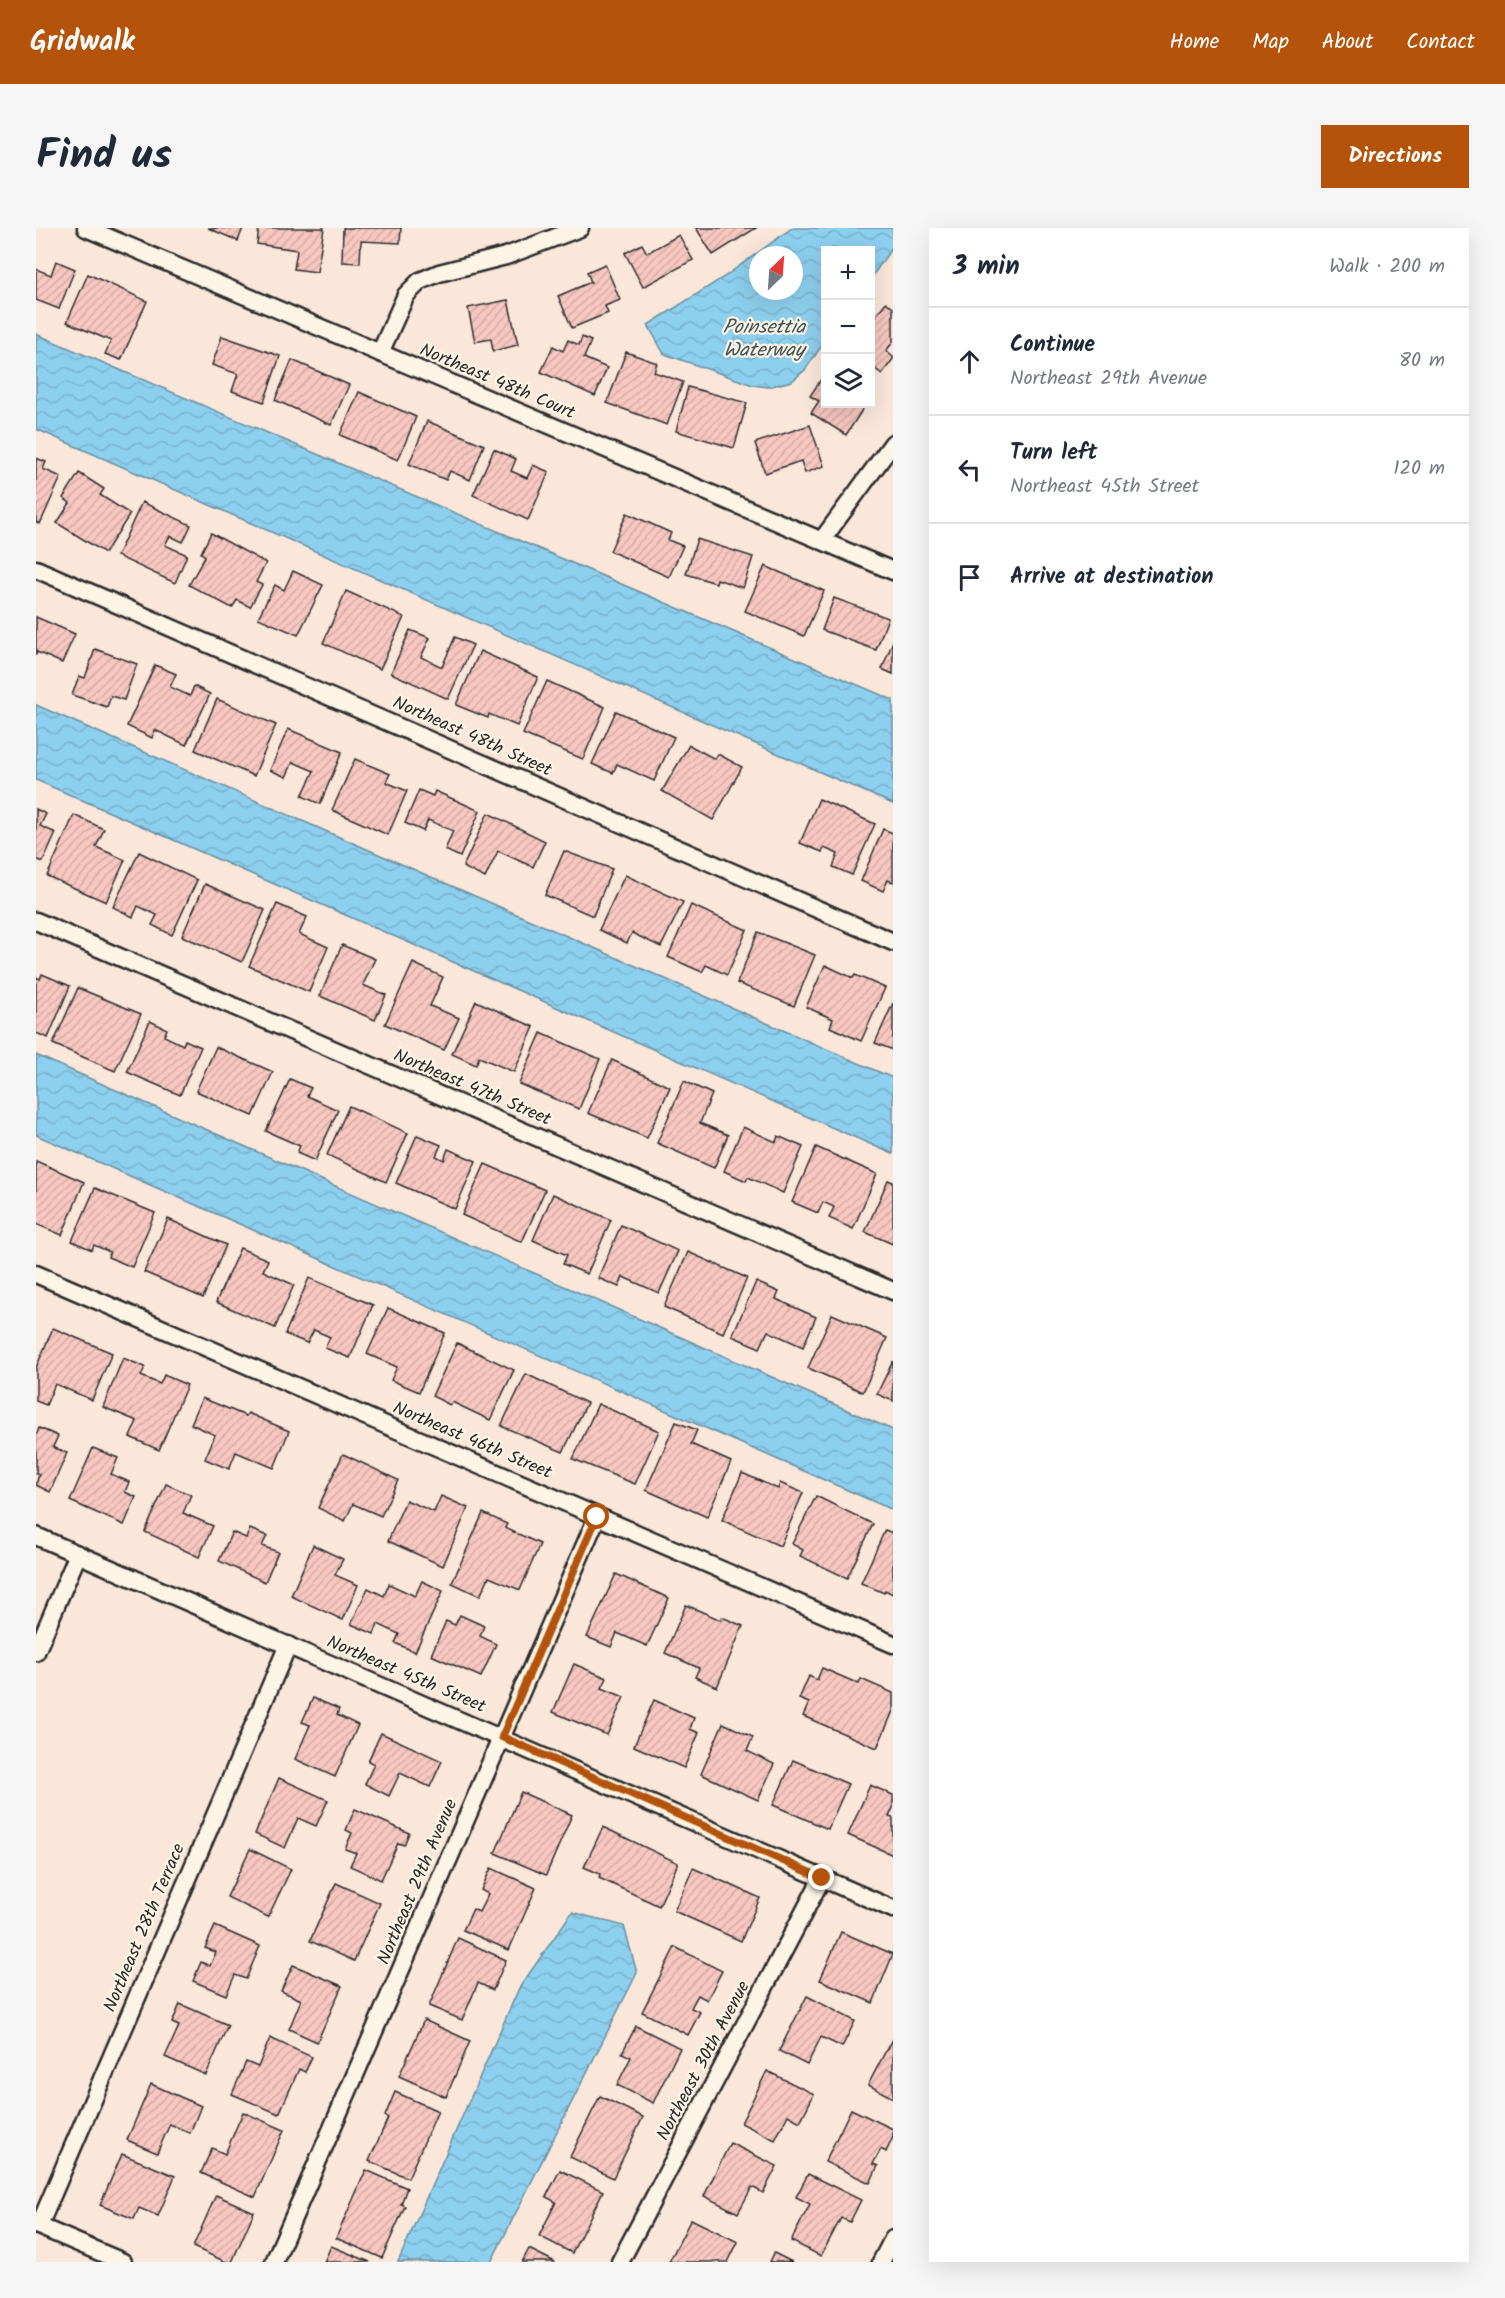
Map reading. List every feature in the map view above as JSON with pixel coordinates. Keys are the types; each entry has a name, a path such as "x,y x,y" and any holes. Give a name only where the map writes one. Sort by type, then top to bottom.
{"street":[{"name":"Northeast 48th Court","path":"86,228 893,571"},
{"path":"380,353 406,295 420,281 439,273 506,256 554,240 580,228"},
{"path":"822,540 893,443"},
{"name":"Northeast 48th Street","path":"36,569 893,942"},
{"name":"Northeast 47th Street","path":"36,921 893,1291"},
{"name":"Northeast 46th Street","path":"36,1274 893,1644"},
{"name":"Northeast 29th Avenue","path":"274,2262 597,1517"},
{"name":"Northeast 45th Street","path":"36,1536 893,1909"},
{"path":"36,1652 78,1554"},
{"name":"Northeast 28th Terrace","path":"37,2226 288,1645"},
{"name":"Northeast 30th Avenue","path":"620,2262 822,1878"},
{"path":"37,2226 123,2262"},
{"path":"881,2262 893,2239"}],"water":[{"name":"Poinsettia Waterway","path":"792,228 893,228 893,246 875,272 875,246 821,246 821,347 805,370 792,381 768,387 753,385 664,354 648,325 749,259 749,300 803,300 803,246 767,246"},
{"path":"36,334 893,700 893,804 36,429"},
{"path":"36,705 893,1078 893,1154 36,780"},
{"path":"36,1055 893,1430 893,1510 36,1135"},
{"path":"572,1912 624,1926 637,1973 491,2262 398,2262 519,1988"}],"building":[{"path":"208,228 243,228 238,241"},
{"path":"259,228 324,228 317,272 294,269 297,250 257,244"},
{"path":"343,228 401,228 400,243 361,241 360,263 342,262"},
{"path":"696,228 756,228 713,255"},
{"path":"679,235 693,260 643,287 625,253 642,244 647,253"},
{"path":"56,261 75,269 59,309 36,300 36,269 51,275"},
{"path":"605,264 620,300 605,306 608,313 572,328 558,296 591,282 587,272"},
{"path":"88,274 147,301 121,360 105,354 111,341 67,322"},
{"path":"508,300 518,345 493,351 491,339 475,342 468,308"},
{"path":"886,302 893,308 893,342 886,351 893,359 882,374 875,369 875,316"},
{"path":"222,336 280,356 264,402 232,391 238,374 212,365"},
{"path":"582,337 591,341 584,358 607,368 595,396 541,372 553,346 563,351 568,340 579,345"},
{"path":"626,352 657,363 654,372 683,382 667,425 607,403"},
{"path":"292,360 349,385 331,425 275,400"},
{"path":"821,380 821,408 863,408 846,435 811,413 819,401 810,396"},
{"path":"688,387 747,403 734,448 676,431"},
{"path":"359,392 416,417 398,460 340,435"},
{"path":"427,421 484,445 470,480 450,471 446,480 409,464"},
{"path":"810,425 824,466 805,473 801,461 765,473 755,443"},
{"path":"494,449 516,459 511,471 527,478 533,465 549,472 528,520 473,495"},
{"path":"36,458 46,462 43,469 61,477 40,524 36,522"},
{"path":"79,473 104,489 100,495 130,514 105,553 57,523 70,503 63,498"},
{"path":"142,502 191,525 183,542 170,536 165,545 187,555 175,583 117,556"},
{"path":"627,513 671,533 668,540 683,546 669,577 610,551"},
{"path":"211,533 266,563 256,582 262,585 250,607 237,600 232,608 189,585 205,556 201,553"},
{"path":"697,539 753,557 743,588 717,579 716,583 686,574"},
{"path":"765,566 824,591 804,636 745,611"},
{"path":"293,571 323,585 298,635 258,618 275,585 284,590"},
{"path":"346,591 404,617 380,669 323,643"},
{"path":"834,598 888,618 876,650 822,630"},
{"path":"36,617 75,634 62,663 37,652 36,655"},
{"path":"410,630 430,638 421,657 442,667 455,637 473,645 448,699 391,673"},
{"path":"893,641 893,674 882,669"},
{"path":"95,649 137,664 124,700 111,696 107,707 72,695 79,676 85,678"},
{"path":"480,651 538,677 517,726 489,714 488,718 456,705"},
{"path":"155,665 176,674 170,687 190,696 194,686 210,694 186,745 155,730 152,738 127,726"},
{"path":"547,681 605,707 583,759 523,734"},
{"path":"217,699 276,725 254,776 195,750"},
{"path":"616,711 674,737 654,781 617,764 613,773 592,764"},
{"path":"288,729 342,752 320,804 302,796 314,771 293,762 286,777 270,770"},
{"path":"689,745 715,759 718,754 742,767 713,820 662,791"},
{"path":"355,759 390,774 386,782 407,791 388,835 332,810"},
{"path":"419,790 433,796 435,791 480,811 460,857 445,850 453,831 428,820 423,831 405,823"},
{"path":"819,799 875,824 852,875 833,867 838,854 824,848 822,852 800,843"},
{"path":"36,809 46,814 40,826 56,833 43,862 36,859"},
{"path":"488,813 545,841 533,867 498,851 485,878 463,867"},
{"path":"74,815 104,829 96,847 125,860 106,902 47,876"},
{"path":"883,829 893,833 893,882 888,880 883,891 861,881"},
{"path":"564,851 612,869 593,916 545,895"},
{"path":"139,852 197,880 172,935 152,925 157,915 138,906 133,917 113,907"},
{"path":"625,875 683,902 661,947 632,933 627,943 599,930"},
{"path":"205,884 265,910 242,962 182,936"},
{"path":"277,904 307,917 299,934 328,947 309,992 249,966"},
{"path":"691,905 747,930 727,975 706,965 702,972 668,957"},
{"path":"758,932 815,955 794,1006 737,983"},
{"path":"342,945 375,959 363,985 386,995 375,1020 320,996"},
{"path":"413,963 443,977 430,1006 459,1018 444,1050 385,1024"},
{"path":"825,965 853,978 855,975 885,988 861,1041 830,1027 833,1019 806,1007"},
{"path":"42,974 70,986 48,1038 36,1033 36,977 40,979"},
{"path":"78,988 141,1014 115,1071 53,1044"},
{"path":"476,1001 534,1027 514,1072 479,1057 476,1065 452,1054"},
{"path":"893,1003 893,1050 875,1043"},
{"path":"150,1021 167,1029 164,1036 183,1045 185,1040 201,1047 180,1095 127,1072"},
{"path":"541,1033 600,1059 579,1109 519,1084"},
{"path":"216,1047 273,1072 253,1116 196,1091"},
{"path":"612,1060 670,1087 647,1138 588,1113"},
{"path":"290,1079 311,1088 307,1096 338,1110 315,1161 297,1153 300,1146 266,1131"},
{"path":"684,1081 712,1094 700,1123 728,1135 714,1168 657,1143"},
{"path":"349,1106 408,1133 386,1182 327,1155"},
{"path":"743,1127 776,1142 778,1136 803,1147 783,1193 748,1177 746,1181 724,1171"},
{"path":"417,1135 441,1145 436,1156 444,1160 448,1149 476,1161 455,1209 396,1183"},
{"path":"816,1147 877,1174 853,1229 829,1218 834,1207 823,1202 818,1213 792,1202"},
{"path":"36,1161 84,1182 62,1235 36,1224"},
{"path":"485,1164 545,1190 522,1242 462,1215"},
{"path":"888,1180 893,1182 893,1244 865,1232"},
{"path":"95,1188 155,1213 132,1267 108,1257 110,1252 94,1245 92,1250 72,1241"},
{"path":"553,1194 611,1220 587,1274 563,1264 567,1255 533,1240"},
{"path":"168,1219 226,1245 203,1298 144,1272"},
{"path":"621,1225 678,1251 659,1293 623,1277 619,1287 598,1278"},
{"path":"240,1248 268,1260 263,1271 294,1285 275,1328 216,1302"},
{"path":"688,1252 747,1278 723,1333 664,1307"},
{"path":"309,1278 373,1305 350,1358 325,1348 330,1337 314,1330 307,1343 285,1334"},
{"path":"756,1282 779,1292 776,1299 816,1317 803,1347 768,1331 760,1348 732,1336"},
{"path":"388,1308 445,1333 419,1392 391,1380 397,1367 367,1354"},
{"path":"832,1314 887,1338 863,1392 808,1368"},
{"path":"53,1328 112,1353 92,1400 55,1384 46,1405 36,1401 36,1368"},
{"path":"457,1343 514,1370 490,1420 452,1402 450,1405 432,1396"},
{"path":"123,1358 145,1367 141,1376 160,1384 164,1375 187,1385 159,1450 130,1437 137,1421 103,1407"},
{"path":"893,1361 893,1401 877,1394"},
{"path":"526,1374 587,1403 563,1452 501,1426"},
{"path":"202,1398 246,1416 248,1413 289,1431 274,1468 236,1452 229,1469 205,1459 215,1435 191,1424"},
{"path":"598,1404 659,1431 635,1484 573,1459"},
{"path":"676,1422 697,1430 691,1444 731,1462 707,1517 646,1490"},
{"path":"39,1428 58,1436 53,1447 67,1453 50,1492 36,1485 39,1474 36,1473 36,1436"},
{"path":"93,1448 118,1458 111,1474 129,1482 125,1492 136,1497 124,1525 70,1501"},
{"path":"343,1454 398,1480 381,1516 353,1504 345,1521 318,1508"},
{"path":"742,1473 778,1489 780,1483 803,1493 780,1546 722,1520"},
{"path":"166,1484 191,1495 183,1513 213,1526 199,1557 145,1532"},
{"path":"441,1496 468,1508 443,1566 388,1541 406,1500 434,1512"},
{"path":"816,1496 873,1524 847,1578 800,1556 803,1550 792,1544"},
{"path":"483,1513 507,1524 505,1528 540,1544 520,1590 489,1577 480,1596 452,1583"},
{"path":"250,1529 267,1536 262,1546 278,1552 265,1582 219,1561 232,1532 246,1538"},
{"path":"885,1530 893,1533 893,1594 885,1590 884,1593 861,1583"},
{"path":"313,1545 343,1559 335,1575 358,1585 343,1620 291,1596"},
{"path":"616,1574 669,1598 647,1646 617,1633 611,1647 587,1637"},
{"path":"422,1581 443,1591 415,1652 395,1643 399,1634 378,1624 374,1634 351,1624 368,1588 384,1596 389,1584 415,1596"},
{"path":"686,1605 721,1620 722,1617 743,1626 717,1687 695,1677 699,1668 665,1653"},
{"path":"460,1615 484,1626 480,1636 496,1644 481,1677 431,1655 446,1621 455,1625"},
{"path":"574,1664 607,1678 602,1688 624,1697 607,1735 553,1712"},
{"path":"822,1668 859,1684 861,1679 893,1693 893,1711 877,1748 803,1716 809,1703 799,1699 809,1676 817,1680"},
{"path":"313,1698 339,1709 337,1715 358,1725 335,1777 295,1759 310,1725 302,1722"},
{"path":"654,1700 694,1718 690,1729 699,1733 684,1768 634,1746"},
{"path":"723,1723 753,1737 747,1751 774,1764 758,1800 701,1774"},
{"path":"381,1733 442,1761 430,1787 400,1773 389,1796 365,1784 374,1764 368,1761"},
{"path":"793,1760 848,1784 828,1829 773,1805"},
{"path":"279,1778 328,1800 316,1826 298,1818 285,1848 255,1834"},
{"path":"870,1785 893,1795 893,1808 889,1817 893,1818 893,1855 848,1835"},
{"path":"521,1792 572,1815 546,1875 495,1853"},
{"path":"355,1809 409,1833 404,1845 398,1843 381,1880 350,1866 356,1853 345,1849 352,1833 346,1830"},
{"path":"603,1827 678,1863 659,1906 599,1878 600,1874 584,1867"},
{"path":"250,1849 291,1869 268,1917 227,1897"},
{"path":"491,1868 536,1888 509,1950 463,1930 473,1909 479,1912 488,1894 481,1890"},
{"path":"693,1868 760,1898 741,1941 674,1911"},
{"path":"336,1883 380,1903 354,1961 310,1941"},
{"path":"215,1926 260,1946 246,1979 235,1975 226,1995 193,1981 201,1962 210,1966 216,1952 205,1948"},
{"path":"841,1932 893,1954 873,2003 820,1980"},
{"path":"458,1938 506,1960 493,1990 478,1983 462,2020 429,2006"},
{"path":"675,1947 722,1971 707,2000 698,1995 691,2008 700,2012 688,2035 642,2012"},
{"path":"293,1965 342,1986 317,2042 289,2029 301,2000 281,1991"},
{"path":"807,1996 855,2021 842,2047 821,2037 807,2065 779,2051"},
{"path":"180,2004 228,2025 206,2075 165,2057 179,2026 172,2023"},
{"path":"424,2020 470,2041 446,2097 399,2076"},
{"path":"636,2026 680,2048 653,2103 617,2085 631,2057 622,2053"},
{"path":"270,2038 312,2057 305,2072 299,2069 279,2114 232,2094 246,2062 258,2067"},
{"path":"893,2039 893,2098 868,2085"},
{"path":"767,2071 814,2094 800,2122 788,2115 775,2140 741,2123"},
{"path":"151,2084 201,2106 190,2133 170,2124 157,2153 127,2140"},
{"path":"395,2092 438,2111 408,2178 369,2161 388,2118 385,2116"},
{"path":"600,2096 643,2117 613,2178 570,2157"},
{"path":"851,2109 893,2129 893,2137 886,2152 881,2149 873,2164 878,2166 870,2183 825,2162"},
{"path":"243,2112 284,2130 255,2197 201,2173 212,2148 225,2154"},
{"path":"730,2143 777,2166 763,2193 752,2187 738,2213 704,2196"},
{"path":"122,2154 175,2176 158,2216 139,2208 134,2219 100,2205"},
{"path":"366,2170 407,2188 401,2204 405,2206 382,2258 336,2238"},
{"path":"560,2170 603,2191 572,2253 539,2236 556,2202 546,2197"},
{"path":"808,2174 861,2200 850,2222 841,2218 821,2256 791,2241 810,2204 796,2197"},
{"path":"216,2195 254,2212 232,2262 226,2262 193,2247"},
{"path":"691,2219 738,2242 728,2262 669,2262"},
{"path":"331,2246 370,2262 324,2262"},
{"path":"529,2249 555,2262 522,2262"},
{"path":"774,2253 792,2262 770,2262"}],"route":[{"path":"597,1517 502,1737 822,1878"}]}
